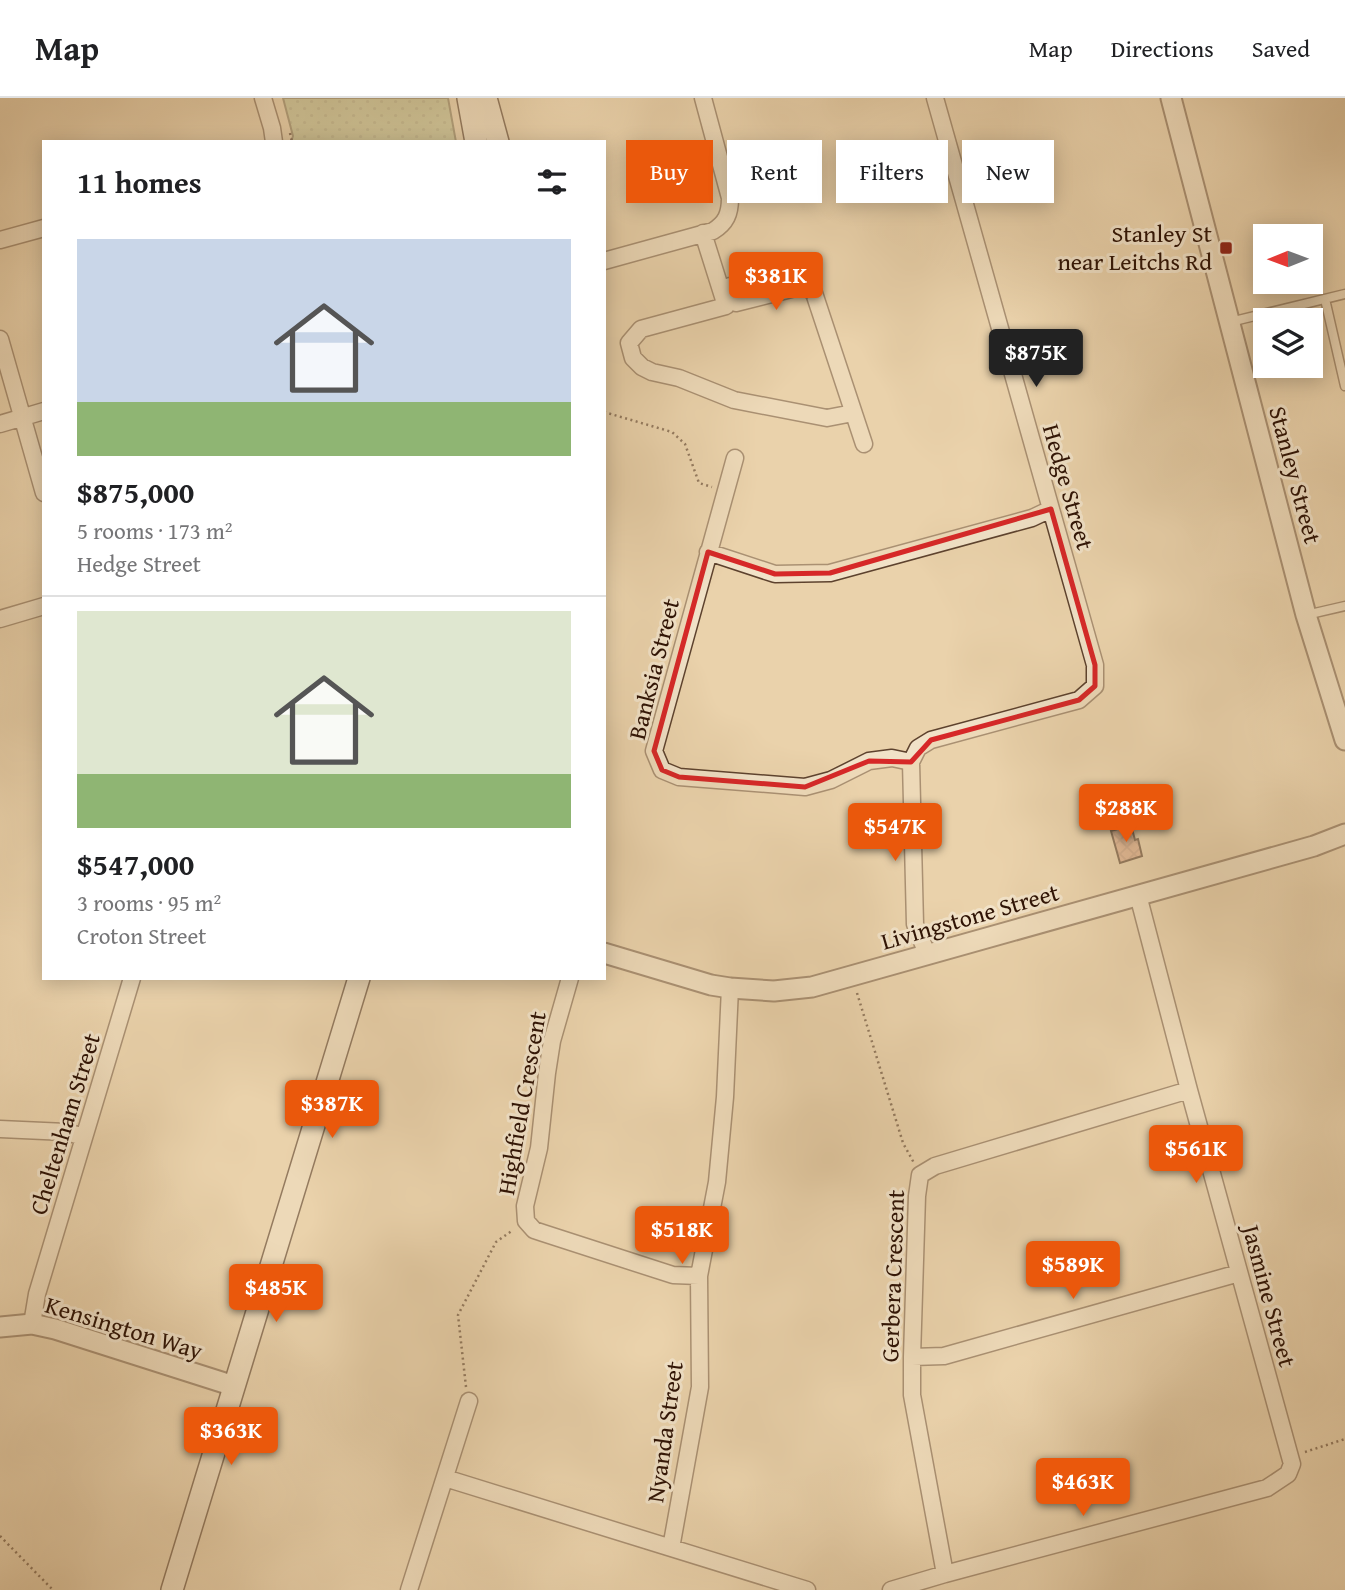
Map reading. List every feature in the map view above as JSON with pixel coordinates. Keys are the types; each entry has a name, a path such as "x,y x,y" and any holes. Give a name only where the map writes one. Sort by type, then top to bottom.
{"main road":[{"path":"468,98 476,140"},
{"path":"486,98 497,140"},
{"path":"172,1590 358,980"}],"street":[{"path":"263,98 274,140"},
{"path":"606,260 708,232 726,220 730,198 703,98"},
{"name":"Hedge Street","path":"911,762 918,748 931,740 1079,700 1096,686 1095,665 935,98"},
{"name":"Stanley Street","path":"1171,98 1306,615 1345,740"},
{"path":"0,240 42,229"},
{"path":"708,232 736,303 795,288 806,287 814,293 864,444"},
{"path":"708,232 726,306 641,329 629,343 633,358 652,372 679,378 734,400 827,418 853,413"},
{"path":"0,339 42,486"},
{"path":"0,424 42,412"},
{"name":"Banksia Street","path":"735,458 654,751 662,770 680,777 805,787 831,780 869,761 892,758 911,762"},
{"path":"708,552 775,573 830,573 1032,517 1051,509"},
{"path":"0,619 42,607"},
{"path":"911,762 915,924 928,954"},
{"name":"Livingstone Street","path":"606,954 730,988 774,991 812,987 1319,844 1345,834"},
{"name":"Jasmine Street","path":"1138,895 1285,1443 1297,1459"},
{"name":"Cheltenham Street","path":"32,1324 37,1294 131,980"},
{"name":"Highfield Crescent","path":"569,980 552,1041 539,1148 525,1206 526,1221 534,1230 673,1275 699,1276"},
{"name":"Nyanda Street","path":"671,1548 700,1387 699,1276 717,1182 725,1097 730,988"},
{"name":"Gerbera Crescent","path":"945,1574 912,1395 917,1196 920,1175 935,1166 1189,1090"},
{"path":"0,1129 66,1132 84,1137"},
{"path":"912,1357 944,1356 1239,1273"},
{"name":"Kensington Way","path":"0,1327 32,1324 234,1386"},
{"path":"409,1590 469,1401"},
{"path":"891,1590 1267,1488 1288,1474 1297,1459"},
{"path":"445,1478 807,1590"}],"lane":[{"path":"1230,322 1345,294"},
{"path":"1325,299 1345,386"},
{"path":"1306,615 1345,606"}],"path":[{"path":"290,133 292,140"},
{"path":"606,413 673,432 685,443 699,483 725,492"},
{"path":"857,993 903,1143 920,1175"},
{"path":"469,1401 458,1315 496,1242 526,1221"},
{"path":"1297,1459 1312,1448 1345,1439"},
{"path":"0,1536 53,1590"}],"highlighted area":[{"path":"1051,509 1095,665 1095,686 1079,700 931,740 911,762 869,761 805,787 679,777 662,770 654,751 708,552 775,574 830,573"}],"green space":[{"path":"283,98 448,98 456,140 292,140 293,136"}],"building":[{"path":"1131,825 1142,856 1120,863 1111,831"}],"place":[{"name":"Stanley St near Leitchs Rd","path":"1226,248"}]}
